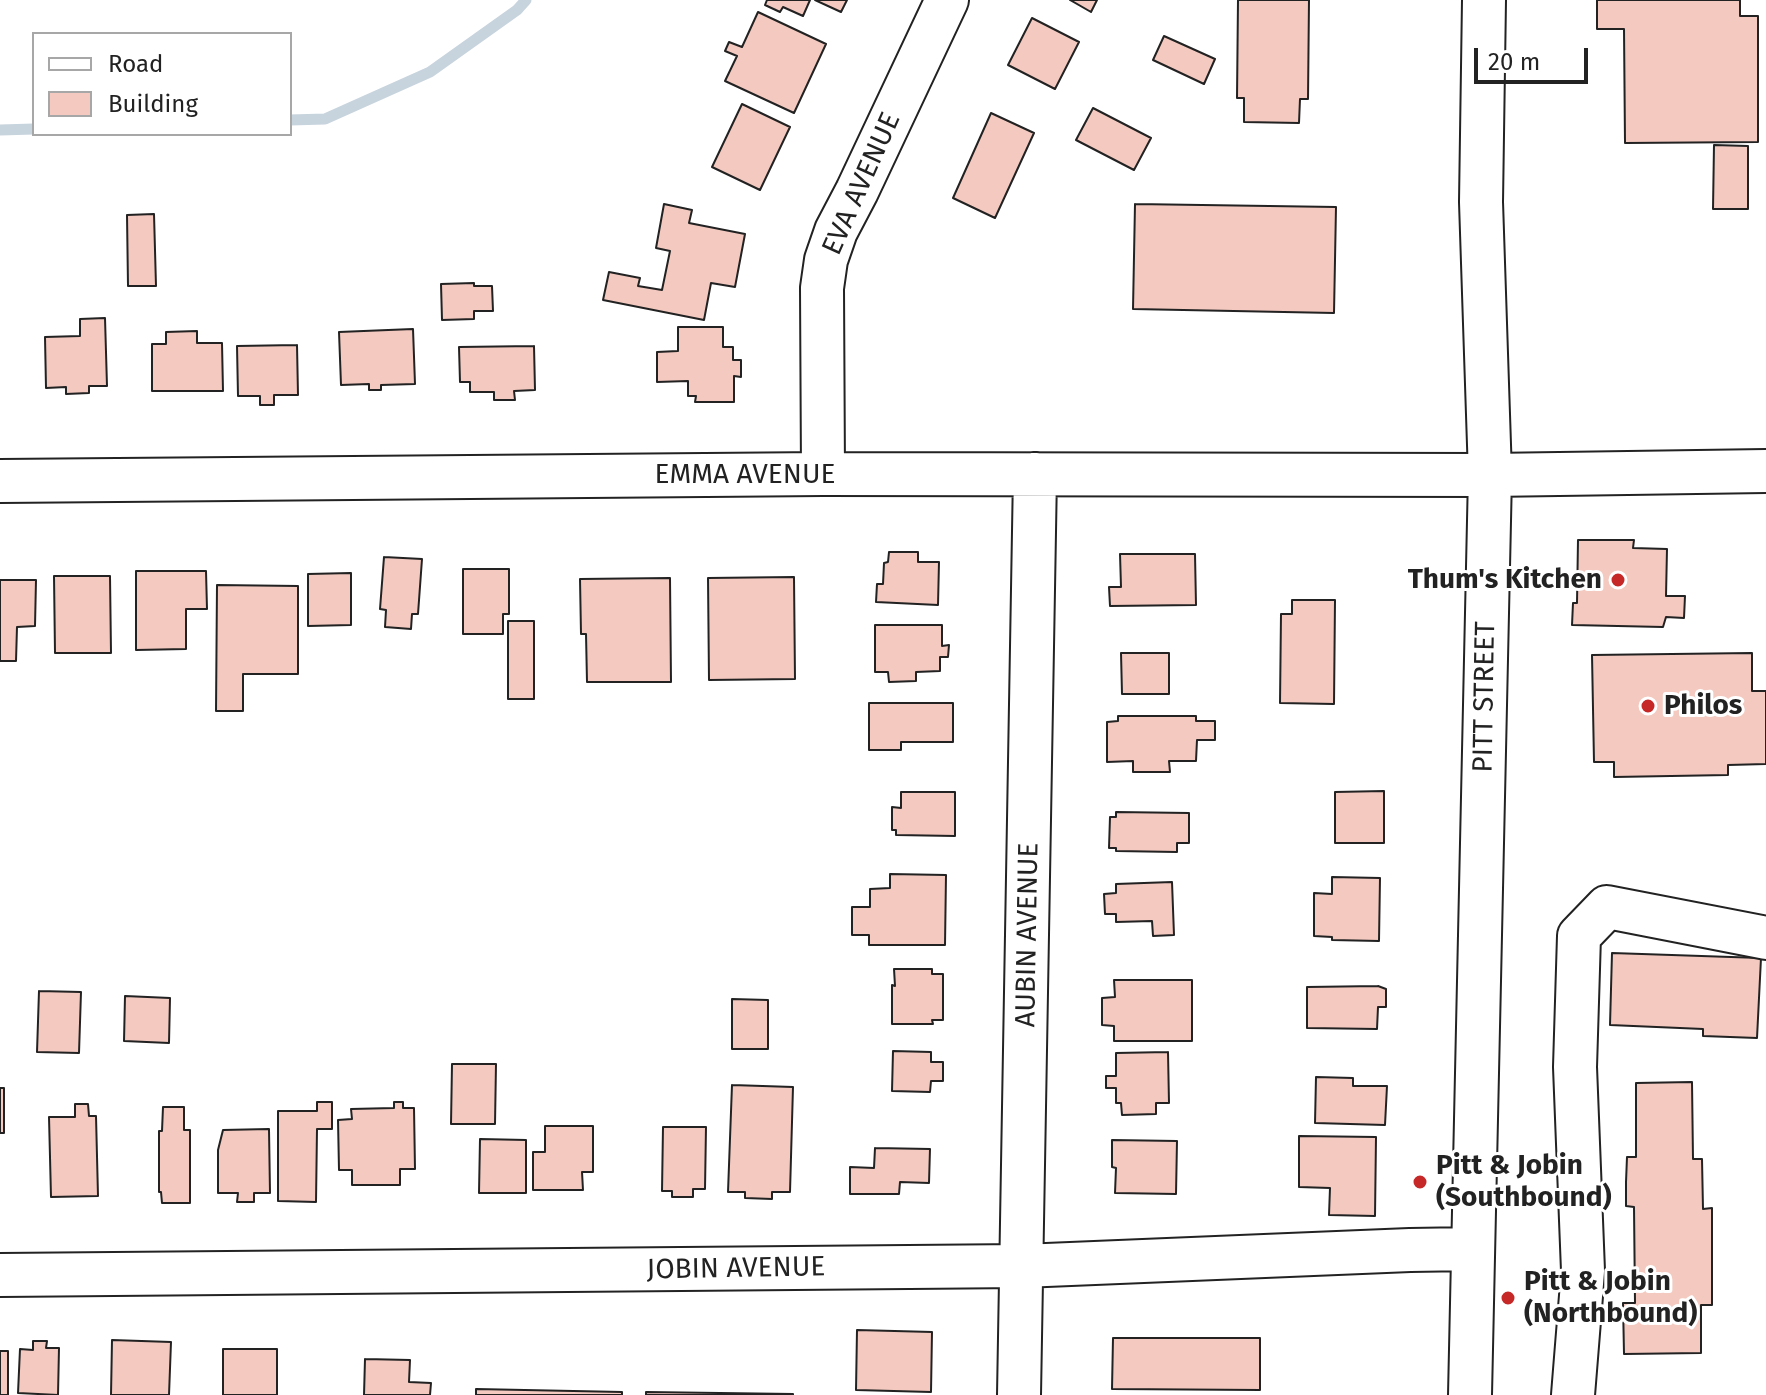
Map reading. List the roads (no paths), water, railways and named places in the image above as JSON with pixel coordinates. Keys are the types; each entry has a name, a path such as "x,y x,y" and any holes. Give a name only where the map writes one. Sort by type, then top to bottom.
{"street":[{"name":"EVA AVENUE","path":"823,474 822,288 826,260 836,231 947,0"},
{"name":"PITT STREET","path":"1470,1395 1490,475 1481,202 1484,0"},
{"name":"EMMA AVENUE","path":"0,481 823,474 1490,475 1766,471"},
{"name":"AUBIN AVENUE","path":"1019,1395 1035,474"},
{"path":"1573,1395 1583,1271 1575,1067 1579,936 1607,907 1766,938"},
{"name":"JOBIN AVENUE","path":"0,1275 1022,1266 1472,1249"}],"waterway":[{"path":"292,120 325,119 430,72 517,10 526,0"},
{"path":"0,130 32,129"}],"place":[{"name":"Thum's Kitchen","path":"1618,580"},
{"name":"Philos","path":"1648,706"},
{"name":"Pitt & Jobin (Southbound)","path":"1420,1182"},
{"name":"Pitt & Jobin (Northbound)","path":"1508,1298"}]}
